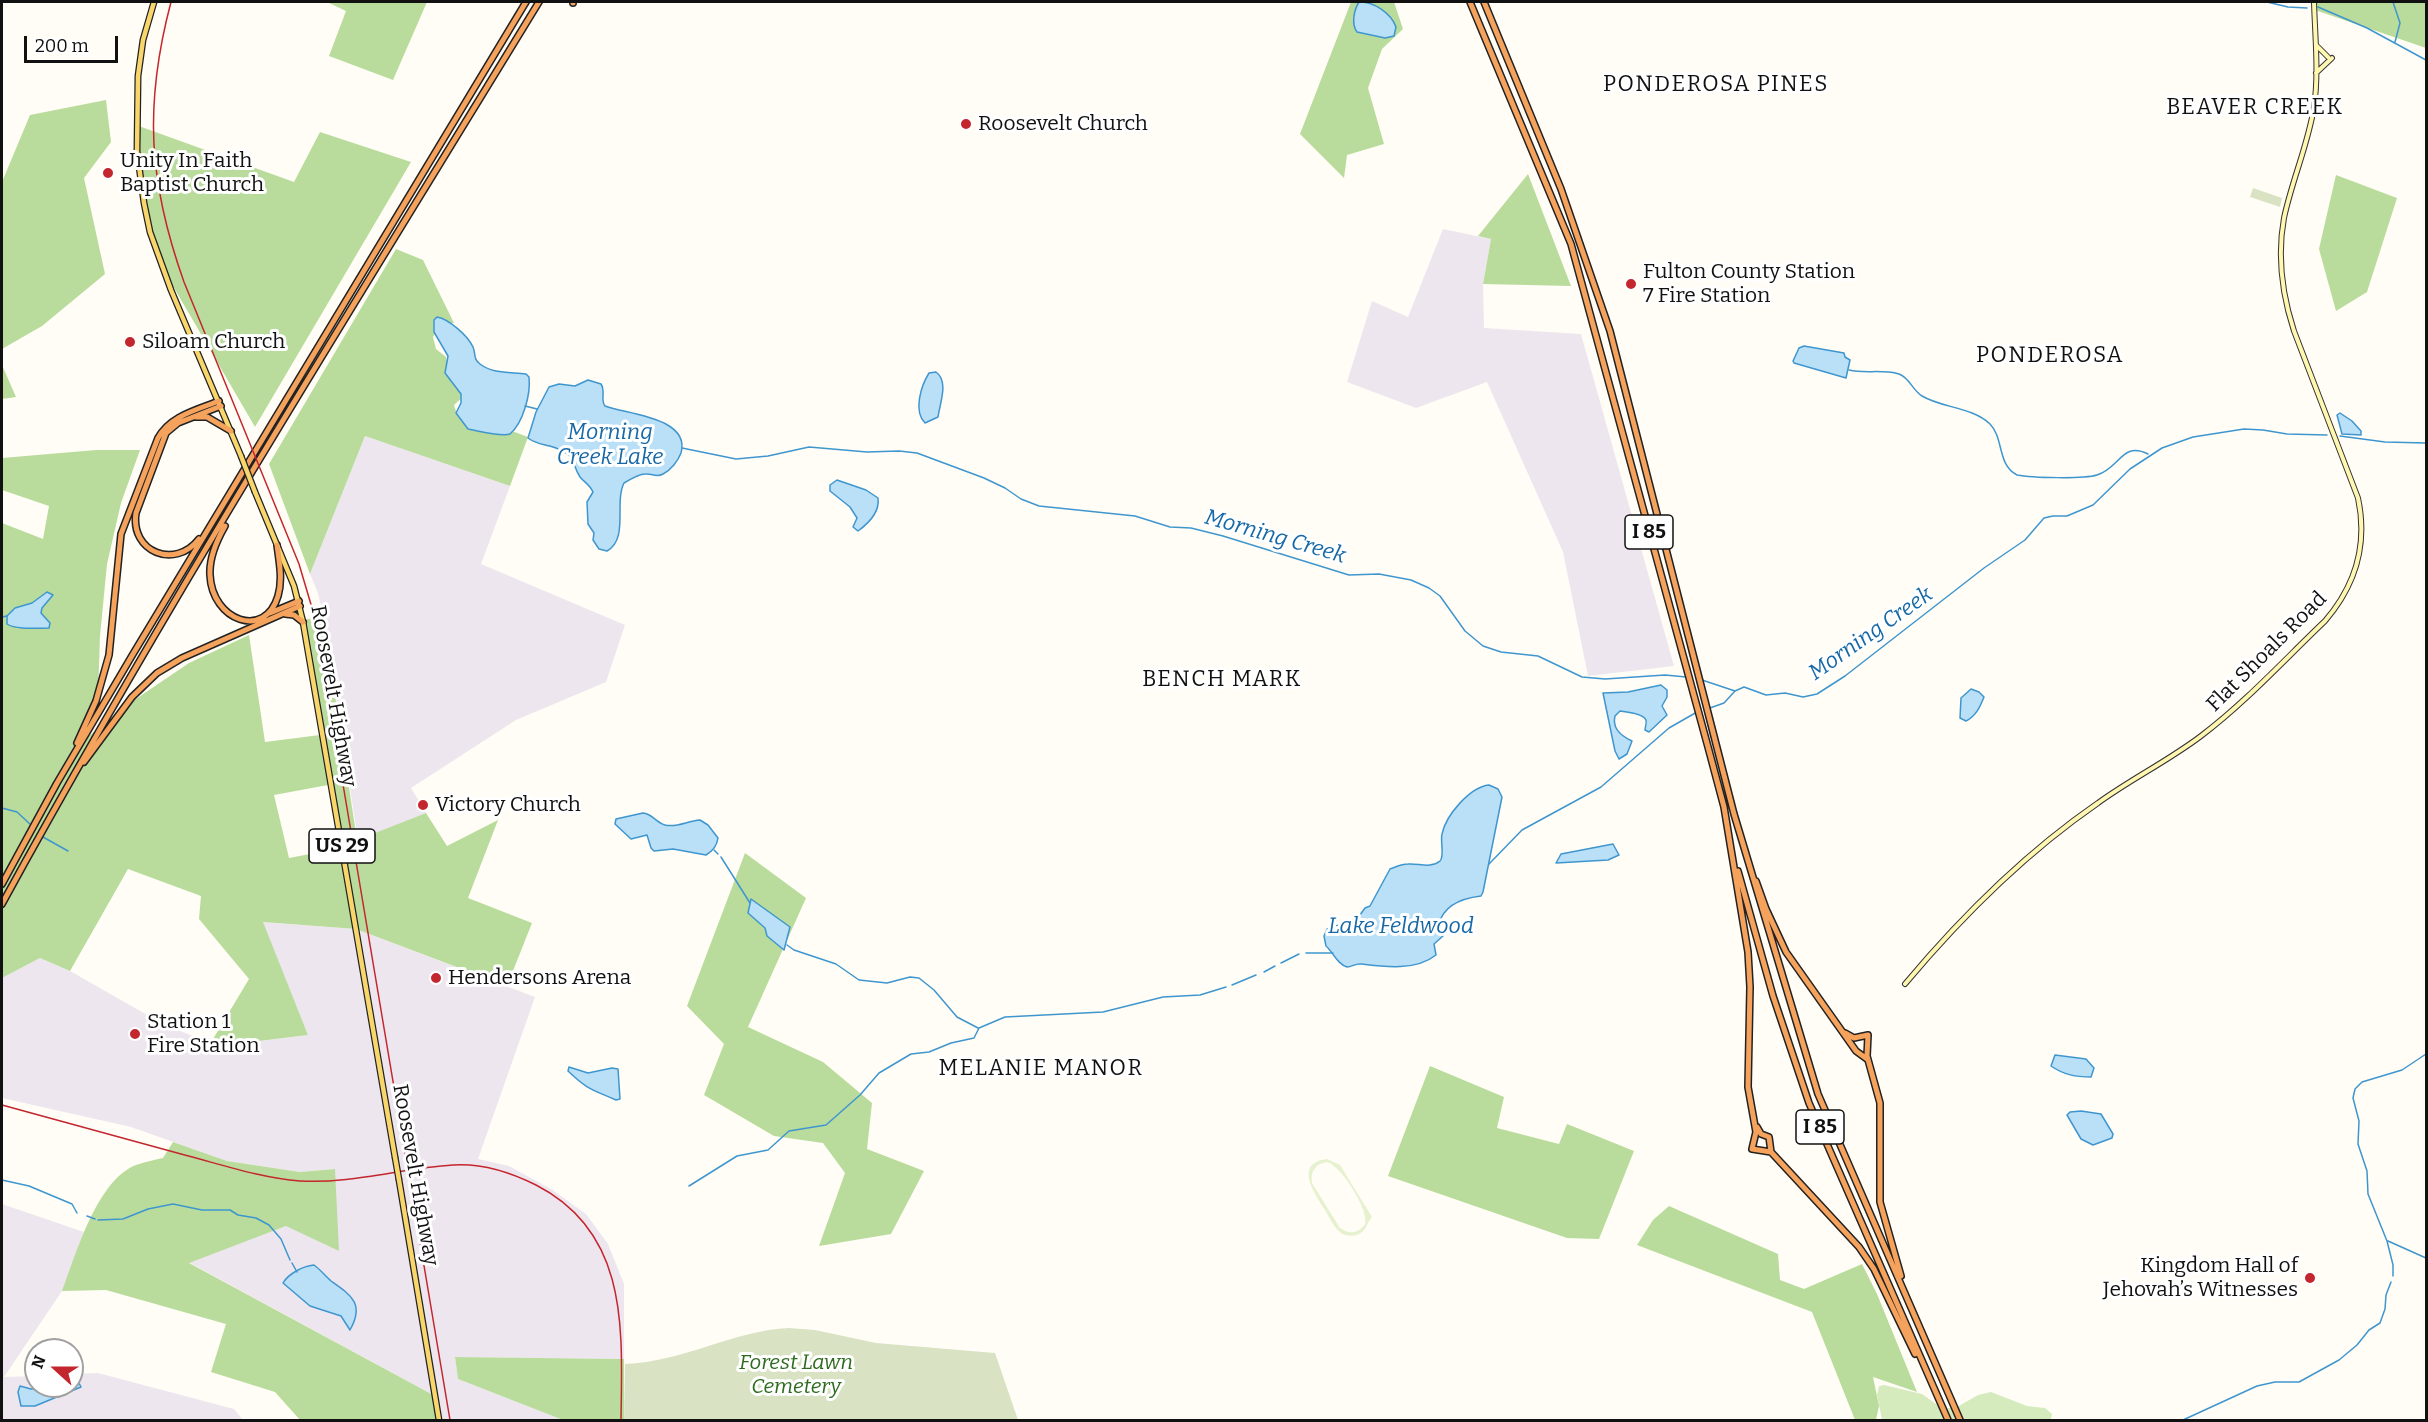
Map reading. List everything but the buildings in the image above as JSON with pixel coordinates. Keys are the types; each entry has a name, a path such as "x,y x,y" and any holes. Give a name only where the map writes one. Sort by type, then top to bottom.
{"highway":[{"path":"2,884 57,783 526,2"},
{"path":"2,903 62,793 245,485 539,2"},
{"name":"I 85","path":"1470,2 1571,244 1708,747 1730,843 1773,996 1809,1103 1948,1420"},
{"name":"I 85","path":"1484,2 1562,189 1610,331 1734,814 1818,1095 1960,1420"},
{"path":"215,519 193,547 182,554 173,556 151,549 139,538 136,528 137,508 164,437 174,425 220,403"},
{"path":"57,783 88,720 106,668 111,642 119,544 124,525 158,438 177,418 220,403"},
{"path":"188,418 207,417 231,431"},
{"path":"245,485 217,543 210,576 216,600 228,615 249,620 299,604"},
{"path":"264,615 273,608 279,593 281,580 277,545"},
{"path":"62,793 132,697 148,679 182,658 280,615 299,604"},
{"path":"280,615 294,615 303,622"},
{"path":"1734,814 1766,909 1785,952 1856,1051 1868,1060"},
{"path":"1730,843 1748,952 1750,987 1748,1087 1756,1126 1761,1134 1769,1137 1771,1152 1859,1247 1869,1262 1939,1400"},
{"path":"1845,1033 1854,1038 1868,1035 1868,1060 1880,1103 1880,1202 1909,1301"},
{"path":"1756,1126 1752,1149 1771,1152"}],"main road":[{"name":"Roosevelt Highway","path":"154,2 143,40 138,76 136,131 139,175 149,226 159,258 220,403 299,604 439,1420"},
{"name":"Flat Shoals Road","path":"1905,984 1966,915 2033,853 2098,802 2185,747 2226,716 2327,619 2346,593 2353,578 2362,544 2358,498 2294,331 2286,304 2281,268 2284,218 2311,121 2316,73 2314,2"},
{"path":"2315,44 2330,57 2316,73"}],"shaded area":[{"path":"1443,229 1491,239 1483,284 1484,328 1581,334 1674,666 1588,676 1563,552 1487,382 1416,408 1347,382 1372,301 1408,317"},
{"path":"365,436 510,486 481,564 625,625 606,682 516,720 411,788 426,813 358,840 323,615 318,593 310,574"},
{"path":"262,922 356,929 535,997 478,1159 509,1166 551,1189 586,1214 608,1244 624,1284 624,1359 455,1357 458,1379 563,1420 440,1420 435,1396 188,1262 286,1226 334,1169 300,1172 227,1161 131,1127 2,1098 2,978 40,958 70,971 163,1024 190,1035 215,1039 259,1041 308,1035"},
{"path":"2,1204 84,1232 62,1291 30,1338 24,1338 24,1347 4,1377 24,1376 24,1398 84,1398 84,1374 98,1373 234,1409 243,1420 2,1420"}],"green space":[{"path":"327,2 427,2 393,80 329,56 346,11"},
{"path":"1351,2 1394,2 1403,29 1382,49 1368,88 1384,144 1347,155 1344,178 1300,134"},
{"path":"2312,2 2426,2 2426,48 2312,9"},
{"path":"106,100 111,142 84,178 105,274 42,326 2,349 2,182 30,115"},
{"path":"136,125 294,182 320,132 411,162 255,427 159,262 143,189"},
{"path":"1528,174 1571,286 1483,284 1491,239 1478,236"},
{"path":"2336,175 2397,198 2367,292 2336,311 2319,249"},
{"path":"2253,188 2282,198 2280,207 2250,197"},
{"path":"396,249 423,260 454,323 441,323 433,337 436,349 446,357 448,369 464,396 454,405 458,417 488,422 528,437 510,486 365,436 310,574 269,464"},
{"path":"2,365 16,397 2,399"},
{"path":"96,450 140,450 121,503 107,564 100,636 98,695 85,739 130,703 189,663 249,635 265,742 320,735 301,621 323,615 357,840 426,813 447,846 498,820 468,898 532,923 507,986 356,929 263,922 308,1035 259,1041 213,1039 249,979 199,919 201,896 128,869 70,971 40,958 2,978 2,523 43,539 49,506 2,490 2,458","holes":["328,785 341,848 289,858 274,795"]},
{"path":"745,853 806,898 748,1027 823,1062 872,1103 867,1149 924,1171 891,1234 819,1246 845,1173 823,1143 774,1136 704,1095 724,1044 687,1006"},
{"path":"1430,1066 1504,1097 1497,1128 1559,1144 1567,1124 1634,1151 1599,1239 1567,1238 1388,1176"},
{"path":"173,1142 227,1161 300,1172 335,1169 339,1251 286,1226 189,1263 435,1396 440,1420 300,1420 275,1392 211,1372 226,1324 106,1290 62,1291 81,1239 99,1202 110,1186 122,1173 136,1165 163,1158"},
{"path":"1327,1159 1340,1165 1372,1217 1359,1234 1347,1235 1338,1231 1316,1196 1312,1188 1309,1173 1311,1166","holes":["1327,1162 1333,1165 1353,1189 1363,1209 1365,1224 1357,1231 1347,1232 1340,1228 1312,1183 1312,1175 1316,1167"]},
{"path":"1669,1206 1778,1254 1780,1280 1804,1289 1862,1264 1877,1294 1917,1392 1873,1377 1879,1406 1876,1420 1855,1420 1812,1312 1637,1245 1653,1220"},
{"name":"Forest Lawn Cemetery","path":"789,1328 815,1330 876,1343 995,1353 1018,1420 624,1420 625,1364 668,1358 749,1334"},
{"path":"455,1357 624,1359 624,1420 563,1420 458,1379"},
{"path":"1884,1385 1922,1394 1943,1409 1957,1407 1978,1395 1991,1392 2027,1406 2045,1408 2052,1414 2051,1419 1882,1420 1877,1395 1879,1386"}],"water":[{"path":"1359,2 1376,6 1386,13 1396,27 1394,36 1385,38 1357,32 1354,17"},
{"path":"437,317 452,324 467,338 480,364 496,371 526,374 529,377 529,392 525,408 519,423 510,434 468,429 456,413 461,403 461,394 445,373 448,356 434,332 434,320"},
{"path":"1804,346 1844,353 1845,357 1850,360 1846,378 1794,363 1799,348"},
{"path":"936,372 942,381 942,399 938,417 925,423 919,412 919,398 929,373"},
{"name":"Morning Creek Lake","path":"588,380 601,384 605,406 667,424 676,432 681,441 680,456 666,472 658,476 643,474 624,483 620,500 618,538 607,551 599,549 593,540 594,533 588,524 587,502 593,492 580,477 571,457 563,451 528,438 536,412 549,387 559,384 575,386"},
{"path":"2340,413 2352,421 2361,431 2361,435 2342,434 2337,415"},
{"path":"837,480 866,490 878,498 873,517 858,531 853,527 857,518 850,507 830,491 830,485"},
{"path":"47,592 53,595 42,608 41,613 50,623 49,628 21,628 7,624 7,616 15,608 32,603"},
{"path":"1661,685 1667,690 1667,697 1662,706 1667,715 1649,732 1645,730 1646,720 1642,716 1620,711 1615,716 1618,731 1632,741 1627,754 1619,759 1615,751 1603,693 1628,692"},
{"path":"1971,689 1984,697 1975,714 1966,721 1960,718 1961,698"},
{"name":"Lake Feldwood","path":"1489,785 1498,789 1502,797 1483,892 1481,896 1462,900 1445,911 1439,924 1443,936 1434,944 1436,955 1419,964 1400,967 1359,964 1347,967 1340,963 1326,946 1324,936 1327,929 1357,919 1365,908 1370,906 1390,869 1405,864 1432,865 1440,861 1442,834 1448,819 1467,796"},
{"path":"643,813 669,826 700,820 708,825 718,838 717,843 706,855 673,849 654,851 647,835 631,839 615,824 616,819"},
{"path":"1613,844 1619,855 1608,860 1556,863 1561,854"},
{"path":"751,899 790,927 784,950 767,936 765,928 748,913"},
{"path":"2055,1055 2086,1059 2094,1068 2091,1077 2070,1075 2051,1066"},
{"path":"569,1067 588,1073 618,1069 620,1099 616,1100 585,1086 568,1071"},
{"path":"2070,1112 2101,1114 2113,1134 2112,1138 2093,1145 2081,1139 2067,1115"},
{"path":"314,1265 354,1301 356,1313 350,1330 341,1316 310,1306 283,1283 296,1271"},
{"path":"20,1386 24,1387 24,1398 54,1398 35,1406 21,1406 18,1392"}],"waterway":[{"path":"2267,2 2288,7 2307,8"},
{"path":"2393,2 2400,23 2395,42"},
{"path":"2318,7 2367,28 2426,60"},
{"path":"1849,370 1899,374 1906,378 1922,396 1983,418 1990,424 1997,436 2006,465 2017,475 2058,478 2097,475 2105,472 2127,453 2139,451 2148,454"},
{"name":"Morning Creek","path":"525,406 537,409"},
{"name":"Morning Creek","path":"1702,680 1735,691 1744,687 1766,695 1785,693 1803,697 1817,694 1845,676 1984,568 2025,540 2044,518 2067,516 2093,505 2130,469 2162,448 2193,437 2244,429 2287,434 2327,435"},
{"name":"Morning Creek","path":"2340,436 2385,442 2426,443"},
{"name":"Morning Creek","path":"682,448 736,459 768,456 809,447 917,453 984,478 1021,499 1039,506 1135,516 1170,527 1191,528 1223,536 1349,575 1379,574 1411,580 1440,596 1465,631 1483,646 1501,652 1538,656 1582,677 1605,679 1665,675 1686,677"},
{"path":"2,617 7,616"},
{"path":"1710,708 1724,703 1735,691"},
{"path":"1489,864 1522,830 1601,787 1669,728 1697,712"},
{"path":"2,808 17,812 31,825"},
{"path":"43,837 68,851"},
{"path":"714,850 718,854"},
{"path":"721,857 750,903"},
{"path":"787,945 794,950 836,964 859,980 887,983 910,977 919,978 934,990 957,1017 978,1028"},
{"path":"1306,953 1333,953"},
{"path":"1281,963 1299,954"},
{"path":"1264,972 1275,966"},
{"path":"1232,985 1256,975"},
{"path":"689,1186 737,1156 768,1150 789,1131 826,1125 860,1095 879,1073 911,1054 929,1052 951,1043 974,1038 979,1028 1005,1017 1103,1012 1163,997 1200,995 1226,987"},
{"path":"2393,1276 2393,1265 2387,1241 2368,1194 2367,1171 2358,1144 2359,1121 2353,1098 2355,1089 2362,1082 2402,1070 2426,1054"},
{"path":"2,1180 29,1186 72,1204 77,1213"},
{"path":"98,1220 123,1219 148,1209 173,1204 202,1210 230,1210 238,1215 256,1218 269,1225 281,1239 290,1260"},
{"path":"87,1216 95,1219"},
{"path":"2388,1241 2426,1258"},
{"path":"292,1263 297,1272"},
{"path":"2183,1420 2257,1386 2275,1382 2299,1382 2339,1360 2357,1345 2369,1330 2380,1323 2391,1282"}],"railway":[{"path":"171,2 162,39 154,109 157,176 163,210 184,282 299,564 315,618 450,1420"},
{"path":"2,1105 270,1177 300,1181 339,1180 434,1167 475,1165 496,1169 536,1185 567,1205 589,1229 604,1257 614,1287 619,1319 621,1420"}],"place":[{"name":"Roosevelt Church","path":"966,124"},
{"name":"Unity In Faith Baptist Church","path":"108,173"},
{"name":"Fulton County Station 7 Fire Station","path":"1631,284"},
{"name":"Siloam Church","path":"130,342"},
{"name":"Victory Church","path":"423,805"},
{"name":"Hendersons Arena","path":"436,978"},
{"name":"Station 1 Fire Station","path":"135,1034"},
{"name":"Kingdom Hall of Jehovah’s Witnesses","path":"2310,1278"}],"district":[{"name":"PONDEROSA PINES","path":"1716,85"},
{"name":"BEAVER CREEK","path":"2255,108"},
{"name":"PONDEROSA","path":"2050,356"},
{"name":"BENCH MARK","path":"1222,680"},
{"name":"MELANIE MANOR","path":"1041,1069"}]}
